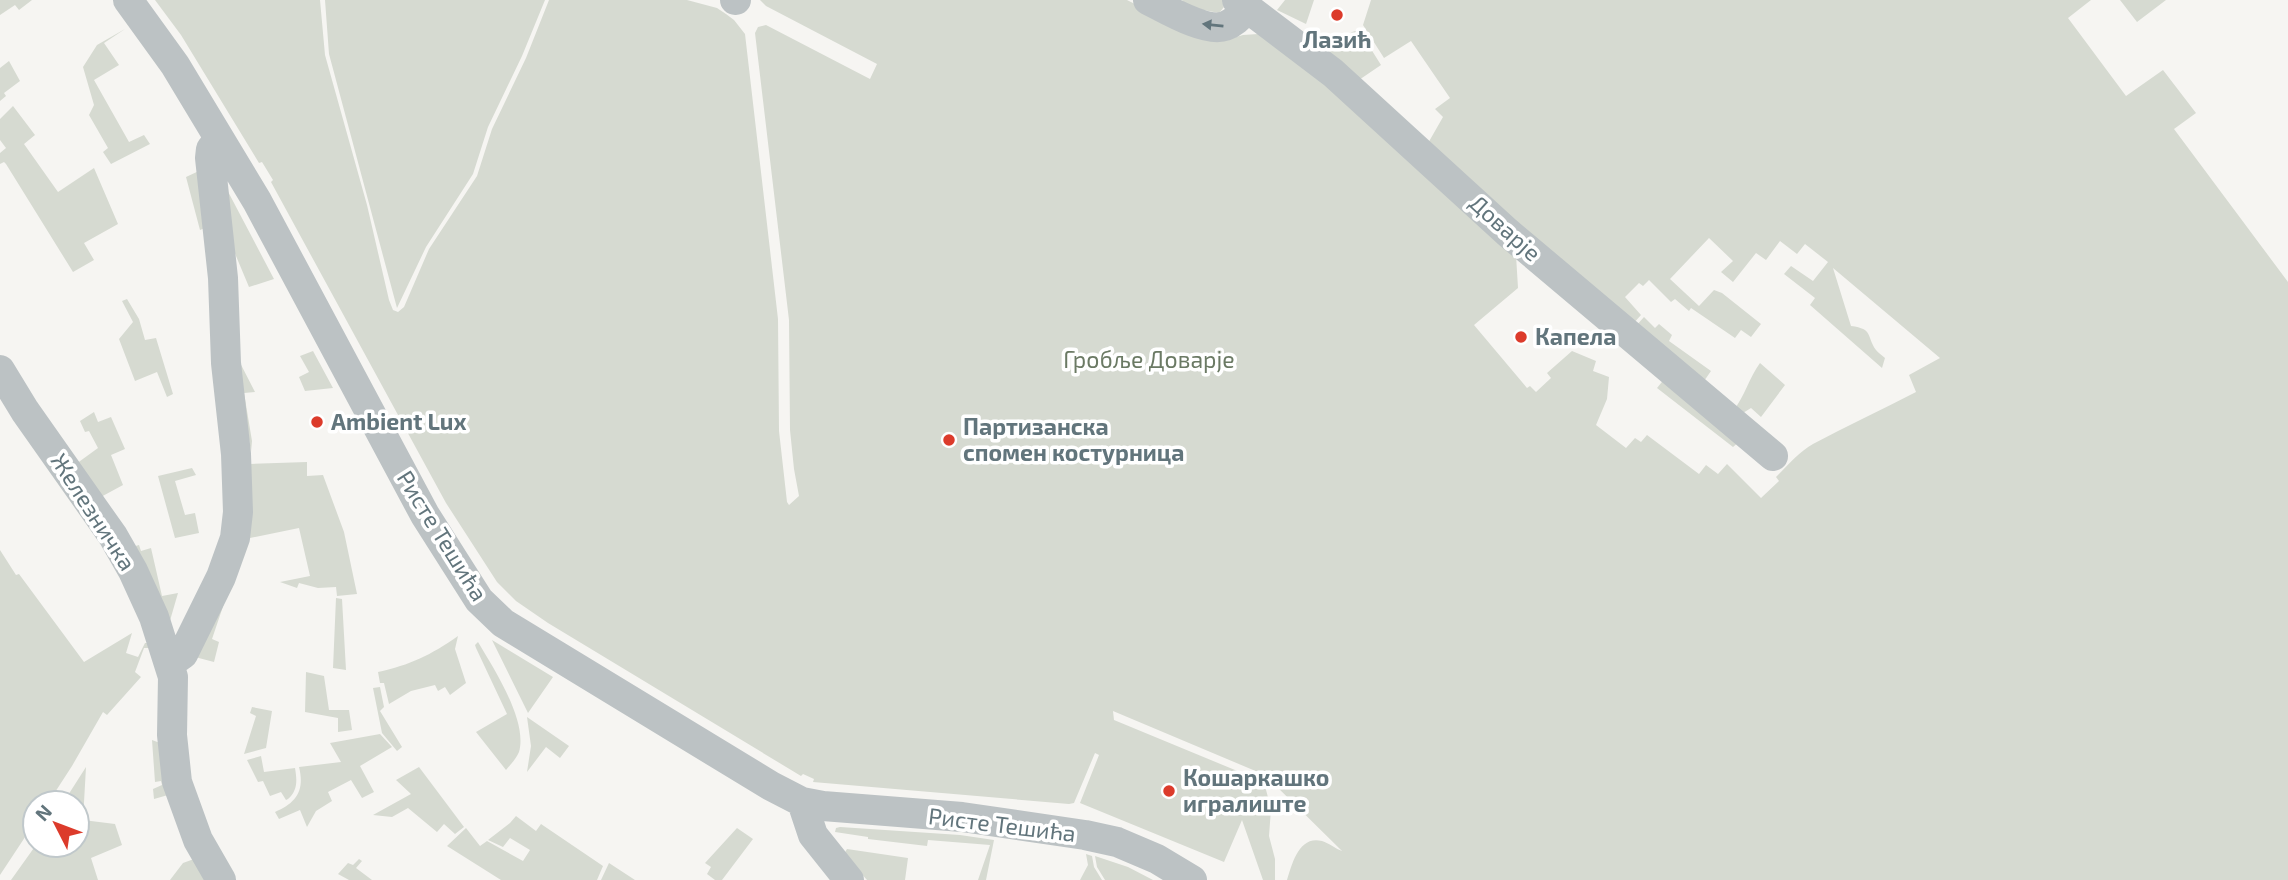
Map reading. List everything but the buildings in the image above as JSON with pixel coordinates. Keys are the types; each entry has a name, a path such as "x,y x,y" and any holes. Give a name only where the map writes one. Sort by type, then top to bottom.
{"street":[{"name":"Ристе Тешића","path":"128,0 175,65 257,201 425,515 479,600 503,623 577,670 802,802 962,817 1085,835 1134,848 1192,880"},
{"path":"1148,0 1190,20 1214,27 1224,27 1242,4"},
{"name":"Доварје","path":"1242,4 1333,73 1515,238 1773,456"},
{"path":"169,663 178,659 188,645 221,577 235,538 238,492 226,363 223,278 210,158 211,149 219,139"},
{"name":"Железничка","path":"0,370 25,411 123,552 154,617 173,677 172,735 177,782 198,840 221,880"},
{"path":"802,802 813,835 849,880"}],"green space":[{"path":"0,0 32,0 19,10 15,5 0,15"},
{"name":"Гробље Доварје","path":"155,0 320,0 325,55 367,205 389,300 393,310 398,312 404,307 429,249 477,176 492,129 526,58 549,0 687,0 717,8 734,20 745,34 778,319 779,431 789,505 799,496 790,430 789,320 755,33 758,27 766,25 870,79 877,64 766,6 760,0 1127,0 1186,30 1222,41 1258,34 1280,44 1516,255 1518,288 1474,325 1527,388 1530,386 1536,392 1551,378 1547,373 1572,351 1596,361 1593,371 1609,377 1607,399 1596,425 1626,448 1635,438 1641,442 1647,435 1699,474 1706,465 1718,474 1727,464 1761,498 1779,481 1776,477 1808,447 1916,392 1909,375 1940,358 1833,268 1851,326 1866,331 1876,350 1885,358 1882,368 1810,305 1815,298 1784,274 1791,266 1813,281 1828,262 1805,244 1797,254 1780,241 1766,260 1756,253 1733,282 1721,272 1733,261 1709,238 1670,279 1699,306 1714,290 1722,293 1761,324 1751,337 1741,330 1735,338 1691,308 1689,311 1675,299 1671,302 1649,280 1643,286 1639,283 1625,297 1641,315 1632,325 1427,145 1443,117 1435,109 1450,98 1411,41 1384,58 1363,25 1371,0 2091,0 2068,18 2126,96 2163,70 2196,113 2174,129 2288,282 2288,880 1287,880 1298,852 1308,842 1322,841 1342,851 1265,775 1113,711 1114,720 1264,782 1271,809 1269,836 1275,859 1275,880 1263,880 1242,820 1224,862 1080,803 1099,755 1095,753 1074,803 1069,804 813,782 814,779 803,774 801,776 548,623 516,601 497,582 446,503 271,182 273,180 262,162 259,163 181,35"},
{"path":"325,0 545,0 488,127 473,174 426,247 397,308 329,54"},
{"path":"1182,0 1222,0 1224,7 1219,13 1188,7"},
{"path":"1285,0 1314,0 1306,24 1277,10"},
{"path":"2120,0 2166,0 2137,22"},
{"path":"125,29 104,43 119,65 94,80 129,142 144,135 150,144 111,164 103,152 108,148 89,115 94,105 83,67 97,45"},
{"path":"1359,30 1381,65 1356,82 1315,48 1321,35 1332,39 1335,35 1347,38 1352,32"},
{"path":"9,61 20,81 4,93 6,96 0,101 0,68"},
{"path":"13,106 35,135 24,144 58,192 94,168 118,224 84,243 94,260 73,272 6,164 0,164 0,153 6,148 0,140 0,119"},
{"path":"201,170 205,228 200,230 186,177"},
{"path":"224,184 274,279 249,287 231,244"},
{"path":"127,299 139,319 145,340 156,338 173,394 167,397 157,372 135,381 119,339 133,322 122,301"},
{"path":"1644,317 1655,328 1659,324 1672,335 1669,341 1711,371 1702,384 1635,327"},
{"path":"313,351 333,388 305,391 299,377 309,372 300,356"},
{"path":"236,355 255,392 244,393 252,441 251,452"},
{"path":"1760,363 1785,385 1761,417 1751,408 1743,413 1733,411 1741,399"},
{"path":"1666,377 1740,441 1733,447 1657,388"},
{"path":"94,412 98,422 111,417 125,449 111,455 123,485 99,498 76,464 98,448 80,421"},
{"path":"307,462 307,476 323,475 344,532 357,594 337,596 336,587 318,588 299,583 297,588 280,582 310,576 299,528 245,539 250,464"},
{"path":"192,468 196,475 175,481 185,515 195,513 199,533 175,538 158,476"},
{"path":"139,545 141,551 151,548 162,596 178,593 169,624 132,547"},
{"path":"0,550 16,575 19,574 84,662 132,633 126,653 138,657 145,643 149,648 144,648 135,672 141,677 107,715 103,712 57,789 21,789 21,843 0,875"},
{"path":"236,568 212,639 219,642 214,662 195,657"},
{"path":"336,598 342,599 346,670 333,668"},
{"path":"458,636 455,649 466,683 450,695 445,687 438,691 435,685 411,691 389,704 378,672 420,659"},
{"path":"492,640 553,677 528,713"},
{"path":"478,642 508,696 519,726 519,752 506,770 476,732 507,714 476,648"},
{"path":"306,672 324,676 329,710 349,710 352,730 338,732 338,718 305,712"},
{"path":"380,687 384,707 380,711 402,747 397,751 382,733 373,688"},
{"path":"252,707 272,711 266,748 244,754 256,716 250,713"},
{"path":"527,717 569,746 560,758 546,747 527,772 531,746"},
{"path":"380,734 392,747 360,766 374,792 362,798 351,780 328,792 332,801 316,811 307,827 300,810 279,819 275,812 288,805 300,789 299,767 341,762 330,743"},
{"path":"152,740 160,743 168,795 154,799 153,789 162,785 161,781 155,782"},
{"path":"261,756 264,772 295,768 296,785 288,799 286,800 281,792 270,796 263,781 258,782 247,760"},
{"path":"86,767 85,789 72,789"},
{"path":"419,767 464,827 455,834 444,824 437,832 408,808 392,817 373,815 411,794 396,780"},
{"path":"516,816 536,831 541,824 603,866 597,880 501,880 447,846 466,828 480,846 487,841 523,861 530,850 510,838 503,847 488,840"},
{"path":"91,821 115,824 122,845 91,858"},
{"path":"737,828 753,839 722,880 715,880 707,874 711,867 705,863"},
{"path":"836,828 960,835 994,840 986,880 978,880 990,845 928,840 927,846 868,839 835,832"},
{"path":"847,849 908,858 905,880 867,880 844,854"},
{"path":"1086,854 1092,856 1094,867 1102,880 1080,880 1088,865"},
{"path":"1095,856 1128,867 1153,880 1105,880 1097,867"},
{"path":"91,858 98,880 11,880 26,859"},
{"path":"194,859 206,880 170,880 183,863"},
{"path":"359,859 362,861 356,868 372,880 349,880 338,874 348,863 353,865"},
{"path":"609,863 635,880 601,880"}],"place":[{"name":"Лазић","path":"1337,15"},
{"name":"Капела","path":"1521,337"},
{"name":"Ambient Lux","path":"317,422"},
{"name":"Партизанска спомен костурница","path":"949,440"},
{"name":"Кошаркашко игралиште","path":"1169,791"}]}
